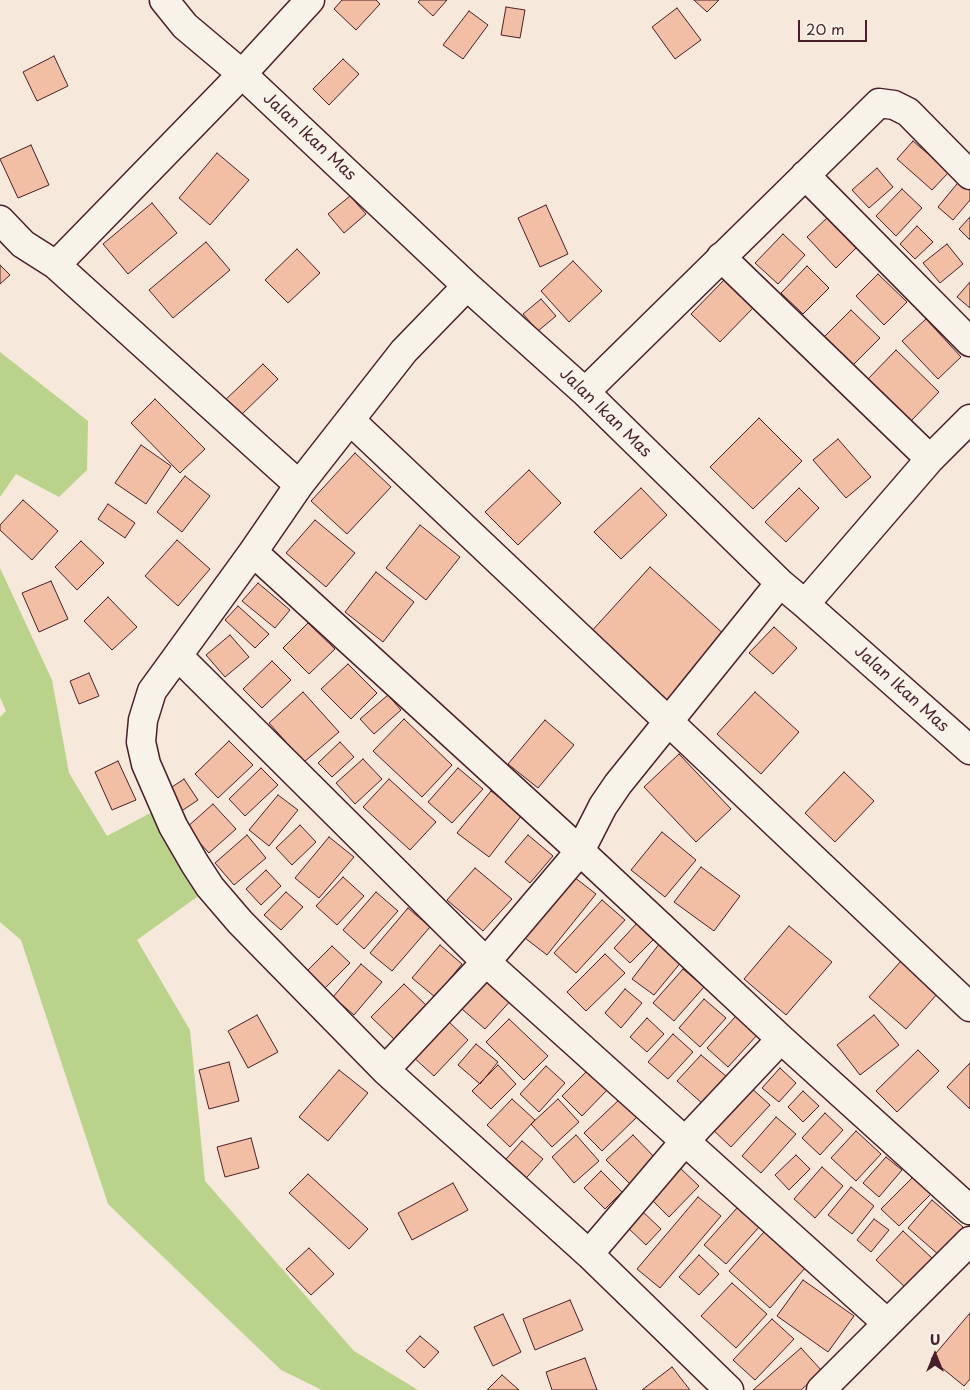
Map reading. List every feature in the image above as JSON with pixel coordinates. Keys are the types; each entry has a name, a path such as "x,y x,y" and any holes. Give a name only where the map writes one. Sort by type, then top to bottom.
{"street":[{"name":"Jalan Ikan Mas","path":"164,0 185,26 242,74 467,286 585,392 780,583 970,750"},
{"path":"56,265 242,74 310,0"},
{"path":"585,392 879,103 894,105 908,112 970,175"},
{"path":"805,176 970,342"},
{"path":"0,220 22,244 56,265 299,485"},
{"path":"721,257 930,459"},
{"path":"467,286 404,351 299,485 152,691 142,720 141,742 146,764 173,826 210,887 234,915 385,1070 589,1254 729,1390"},
{"path":"805,604 930,459 970,419"},
{"path":"350,420 970,1007"},
{"path":"253,552 580,851 781,1039 970,1210"},
{"path":"385,1070 486,962 580,851 603,806 618,784 780,583"},
{"path":"178,656 486,962 887,1323"},
{"path":"589,1254 685,1141 781,1039"},
{"path":"821,1390 970,1241"}],"green space":[{"path":"0,352 88,421 87,470 59,497 16,474 0,497"},
{"path":"0,568 52,680 69,773 107,836 158,809 204,892 137,940 190,1030 205,1181 354,1351 418,1390 322,1390 281,1370 108,1204 21,940 0,922 0,717 6,711 0,697"}],"building":[{"path":"342,0 376,0 380,4 356,30 334,9"},
{"path":"420,0 447,0 433,16 418,2"},
{"path":"694,0 719,0 707,12"},
{"path":"506,7 525,10 520,38 501,35"},
{"path":"677,8 701,40 675,59 652,27"},
{"path":"469,11 488,25 463,59 443,45"},
{"path":"54,56 68,86 37,101 23,72"},
{"path":"343,59 359,74 329,105 313,89"},
{"path":"913,141 949,172 932,190 897,159"},
{"path":"31,145 49,185 18,198 0,159"},
{"path":"217,153 249,180 210,225 179,198"},
{"path":"877,168 893,187 869,208 852,190"},
{"path":"961,179 970,187 970,200 953,220 938,207"},
{"path":"902,189 922,208 896,236 876,216"},
{"path":"350,196 366,214 344,233 328,214"},
{"path":"152,203 177,233 128,274 103,244"},
{"path":"546,205 568,254 540,267 518,218"},
{"path":"970,217 970,240 959,229"},
{"path":"827,218 856,248 836,268 807,237"},
{"path":"917,226 933,242 915,259 900,244"},
{"path":"783,234 805,255 778,284 755,263"},
{"path":"206,242 230,270 173,318 149,290"},
{"path":"947,244 963,264 940,283 923,263"},
{"path":"297,249 320,273 288,303 265,280"},
{"path":"573,261 602,291 569,322 541,291"},
{"path":"0,265 10,275 0,284"},
{"path":"807,266 829,288 803,314 781,293"},
{"path":"878,274 907,302 884,325 856,296"},
{"path":"725,279 754,307 720,342 691,314"},
{"path":"970,282 970,308 957,297"},
{"path":"541,299 556,316 538,331 523,314"},
{"path":"851,310 880,338 852,366 823,338"},
{"path":"926,319 961,357 938,379 902,341"},
{"path":"896,350 939,392 911,421 868,379"},
{"path":"263,364 278,379 236,420 221,404"},
{"path":"155,399 205,449 180,473 131,423"},
{"path":"759,418 802,461 753,509 710,467"},
{"path":"838,439 871,477 846,498 813,460"},
{"path":"141,445 171,466 146,504 115,483"},
{"path":"355,453 391,487 347,534 311,501"},
{"path":"529,470 561,503 518,545 485,512"},
{"path":"185,476 210,496 182,532 157,512"},
{"path":"641,488 667,515 621,559 594,532"},
{"path":"799,488 819,508 786,542 765,522"},
{"path":"23,500 58,531 32,560 0,530 0,525"},
{"path":"108,504 135,523 125,538 98,519"},
{"path":"315,520 355,553 326,587 286,553"},
{"path":"420,525 460,557 426,600 386,568"},
{"path":"177,540 210,569 178,606 145,576"},
{"path":"81,541 104,563 77,590 55,567"},
{"path":"650,567 727,637 666,702 590,633"},
{"path":"376,572 414,602 383,642 345,612"},
{"path":"51,581 68,619 39,632 22,593"},
{"path":"258,583 290,610 275,628 242,601"},
{"path":"108,597 137,627 112,650 84,621"},
{"path":"238,606 269,634 255,648 225,620"},
{"path":"308,623 335,649 309,674 283,648"},
{"path":"774,627 797,648 773,674 749,653"},
{"path":"230,635 249,657 225,677 206,655"},
{"path":"272,661 291,680 262,708 243,689"},
{"path":"348,664 377,693 351,719 321,689"},
{"path":"89,673 99,696 79,704 70,681"},
{"path":"303,692 339,732 304,762 269,723"},
{"path":"755,692 799,732 761,774 717,734"},
{"path":"388,695 401,710 374,734 360,719"},
{"path":"404,719 452,765 422,797 373,751"},
{"path":"545,720 574,745 538,788 508,764"},
{"path":"229,741 253,765 218,798 195,774"},
{"path":"340,742 354,757 332,777 318,763"},
{"path":"679,754 731,809 696,842 644,787"},
{"path":"363,759 382,779 355,804 336,783"},
{"path":"118,761 136,800 112,810 95,772"},
{"path":"261,768 278,785 245,816 229,799"},
{"path":"458,768 483,789 452,823 428,802"},
{"path":"844,772 874,801 835,842 805,813"},
{"path":"184,779 198,800 180,812 166,791"},
{"path":"389,779 436,822 410,850 363,807"},
{"path":"491,791 522,815 489,857 457,833"},
{"path":"278,795 298,810 269,846 249,830"},
{"path":"213,804 236,829 209,853 186,828"},
{"path":"300,825 316,842 292,865 276,848"},
{"path":"662,832 696,860 665,897 631,870"},
{"path":"247,835 266,858 234,885 215,863"},
{"path":"528,835 553,856 530,883 505,862"},
{"path":"329,837 354,857 319,898 295,878"},
{"path":"701,867 740,896 714,931 674,902"},
{"path":"475,868 512,899 483,931 447,900"},
{"path":"266,870 281,886 261,905 246,889"},
{"path":"343,877 364,896 337,925 316,906"},
{"path":"574,877 596,894 547,955 525,938"},
{"path":"286,892 303,907 281,930 264,915"},
{"path":"376,892 398,911 364,949 343,930"},
{"path":"602,900 625,920 576,973 554,953"},
{"path":"408,908 430,927 392,971 370,953"},
{"path":"638,922 655,938 630,963 614,948"},
{"path":"789,926 832,962 786,1015 744,979"},
{"path":"660,943 682,961 654,995 632,979"},
{"path":"440,945 462,964 435,997 412,978"},
{"path":"332,946 350,963 325,988 307,971"},
{"path":"605,954 625,973 586,1011 567,992"},
{"path":"901,961 938,993 906,1029 869,997"},
{"path":"361,964 382,982 354,1015 333,997"},
{"path":"683,969 704,987 674,1021 653,1003"},
{"path":"490,978 513,998 485,1029 462,1009"},
{"path":"404,984 427,1006 394,1039 371,1017"},
{"path":"625,989 642,1003 621,1028 605,1013"},
{"path":"704,999 726,1018 700,1047 679,1028"},
{"path":"257,1015 278,1052 248,1068 228,1031"},
{"path":"874,1015 899,1045 860,1075 837,1045"},
{"path":"736,1016 758,1034 728,1067 707,1048"},
{"path":"647,1018 664,1034 647,1052 630,1037"},
{"path":"446,1019 468,1040 434,1076 412,1056"},
{"path":"509,1019 548,1056 524,1080 486,1042"},
{"path":"673,1034 693,1052 668,1079 648,1062"},
{"path":"476,1044 498,1062 480,1084 458,1065"},
{"path":"918,1050 939,1071 897,1112 876,1091"},
{"path":"701,1055 727,1077 703,1104 677,1081"},
{"path":"229,1062 239,1101 209,1109 199,1070"},
{"path":"970,1063 970,1109 947,1087"},
{"path":"498,1065 516,1084 491,1109 472,1091"},
{"path":"546,1066 565,1083 539,1112 520,1094"},
{"path":"590,1068 609,1088 582,1116 562,1096"},
{"path":"780,1068 796,1083 779,1102 762,1088"},
{"path":"339,1070 368,1093 328,1141 299,1117"},
{"path":"749,1086 770,1105 731,1147 710,1127"},
{"path":"803,1091 819,1106 803,1122 788,1107"},
{"path":"621,1098 638,1116 602,1151 584,1133"},
{"path":"512,1099 535,1120 510,1147 487,1125"},
{"path":"558,1099 579,1122 552,1147 531,1124"},
{"path":"825,1113 843,1130 820,1155 802,1138"},
{"path":"776,1117 796,1134 761,1173 742,1156"},
{"path":"856,1131 881,1154 856,1181 831,1158"},
{"path":"576,1135 599,1161 574,1183 552,1157"},
{"path":"633,1135 659,1162 633,1187 606,1160"},
{"path":"251,1138 259,1168 225,1177 217,1147"},
{"path":"522,1141 543,1159 520,1185 499,1167"},
{"path":"796,1155 810,1169 789,1190 775,1175"},
{"path":"886,1157 902,1170 879,1197 863,1183"},
{"path":"822,1167 843,1186 815,1218 794,1199"},
{"path":"680,1168 699,1186 669,1217 650,1198"},
{"path":"601,1171 622,1192 605,1209 584,1188"},
{"path":"308,1174 368,1229 349,1249 289,1193"},
{"path":"915,1175 933,1192 899,1226 881,1209"},
{"path":"453,1183 468,1210 412,1240 398,1213"},
{"path":"851,1187 874,1206 852,1234 828,1215"},
{"path":"698,1197 721,1216 660,1288 637,1269"},
{"path":"932,1200 963,1227 939,1255 908,1228"},
{"path":"737,1208 759,1227 726,1264 704,1245"},
{"path":"641,1210 661,1229 646,1245 626,1226"},
{"path":"874,1219 889,1230 871,1252 857,1240"},
{"path":"903,1231 933,1259 906,1288 876,1260"},
{"path":"764,1232 805,1268 770,1308 729,1271"},
{"path":"309,1248 334,1274 311,1295 286,1269"},
{"path":"699,1255 719,1274 699,1295 679,1277"},
{"path":"803,1280 854,1316 828,1352 777,1316"},
{"path":"732,1283 767,1314 736,1348 701,1316"},
{"path":"570,1300 583,1330 535,1350 523,1319"},
{"path":"970,1313 970,1379 964,1386 931,1359"},
{"path":"503,1314 521,1352 493,1366 474,1327"},
{"path":"772,1319 794,1339 755,1380 733,1360"},
{"path":"420,1336 439,1352 424,1368 406,1351"},
{"path":"801,1348 822,1371 801,1390 753,1390"},
{"path":"585,1358 597,1390 552,1390 546,1372"},
{"path":"672,1367 690,1390 642,1390"},
{"path":"502,1375 519,1390 487,1390"}]}
